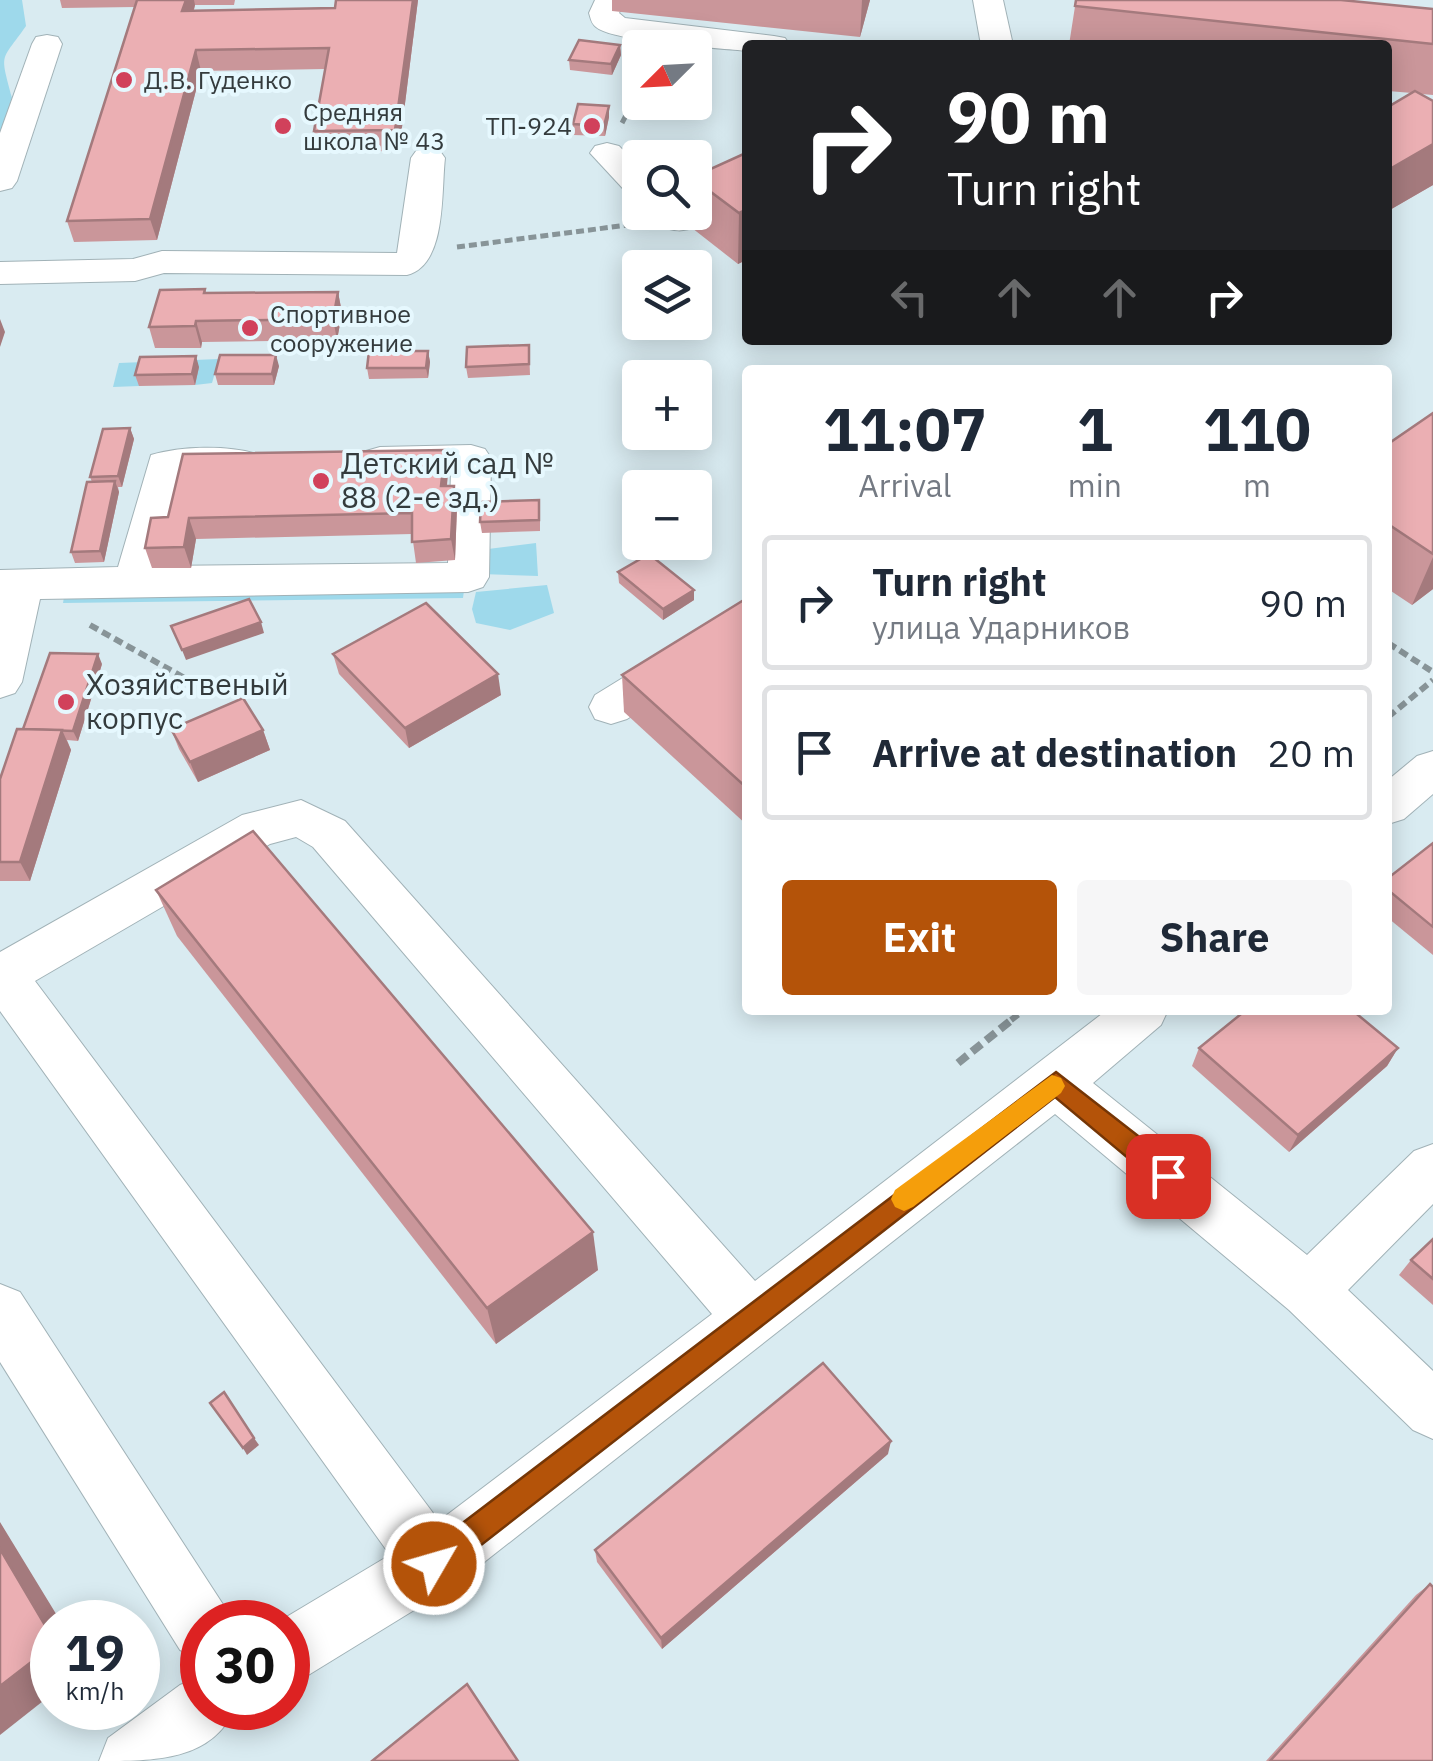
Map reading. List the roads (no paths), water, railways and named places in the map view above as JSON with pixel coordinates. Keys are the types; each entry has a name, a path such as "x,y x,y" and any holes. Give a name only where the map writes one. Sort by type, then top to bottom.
{"street":[{"path":"610,0 604,12 606,20 618,26 742,41"},
{"path":"988,0 996,40"},
{"path":"0,181 47,44"},
{"path":"608,152 622,167"},
{"path":"0,273 135,270 162,262 406,264 416,253 428,158"},
{"path":"712,203 730,196"},
{"path":"0,682 18,585 468,578 471,458 337,461"},
{"path":"135,581 165,464 280,462"},
{"path":"611,707 742,625"},
{"path":"1392,803 1433,768"},
{"path":"434,1564 1,976 258,828 301,818 329,834 750,1316"},
{"path":"310,1639 434,1564 1056,1083 1137,1015"},
{"path":"1056,1083 1309,1291 1433,1410"},
{"path":"1309,1291 1433,1168"},
{"path":"0,1311 184,1600"},
{"path":"131,1761 180,1725"}],"place":[{"name":"Д.В. Гуденко","path":"124,80"},
{"name":"Средняя школа № 43","path":"283,126"},
{"name":"ТП-924","path":"592,126"},
{"name":"Спортивное сооружение","path":"250,328"},
{"name":"Детский сад № 88 (2-е зд.)","path":"321,481"},
{"name":"Хозяйственый корпус","path":"66,702"}]}
